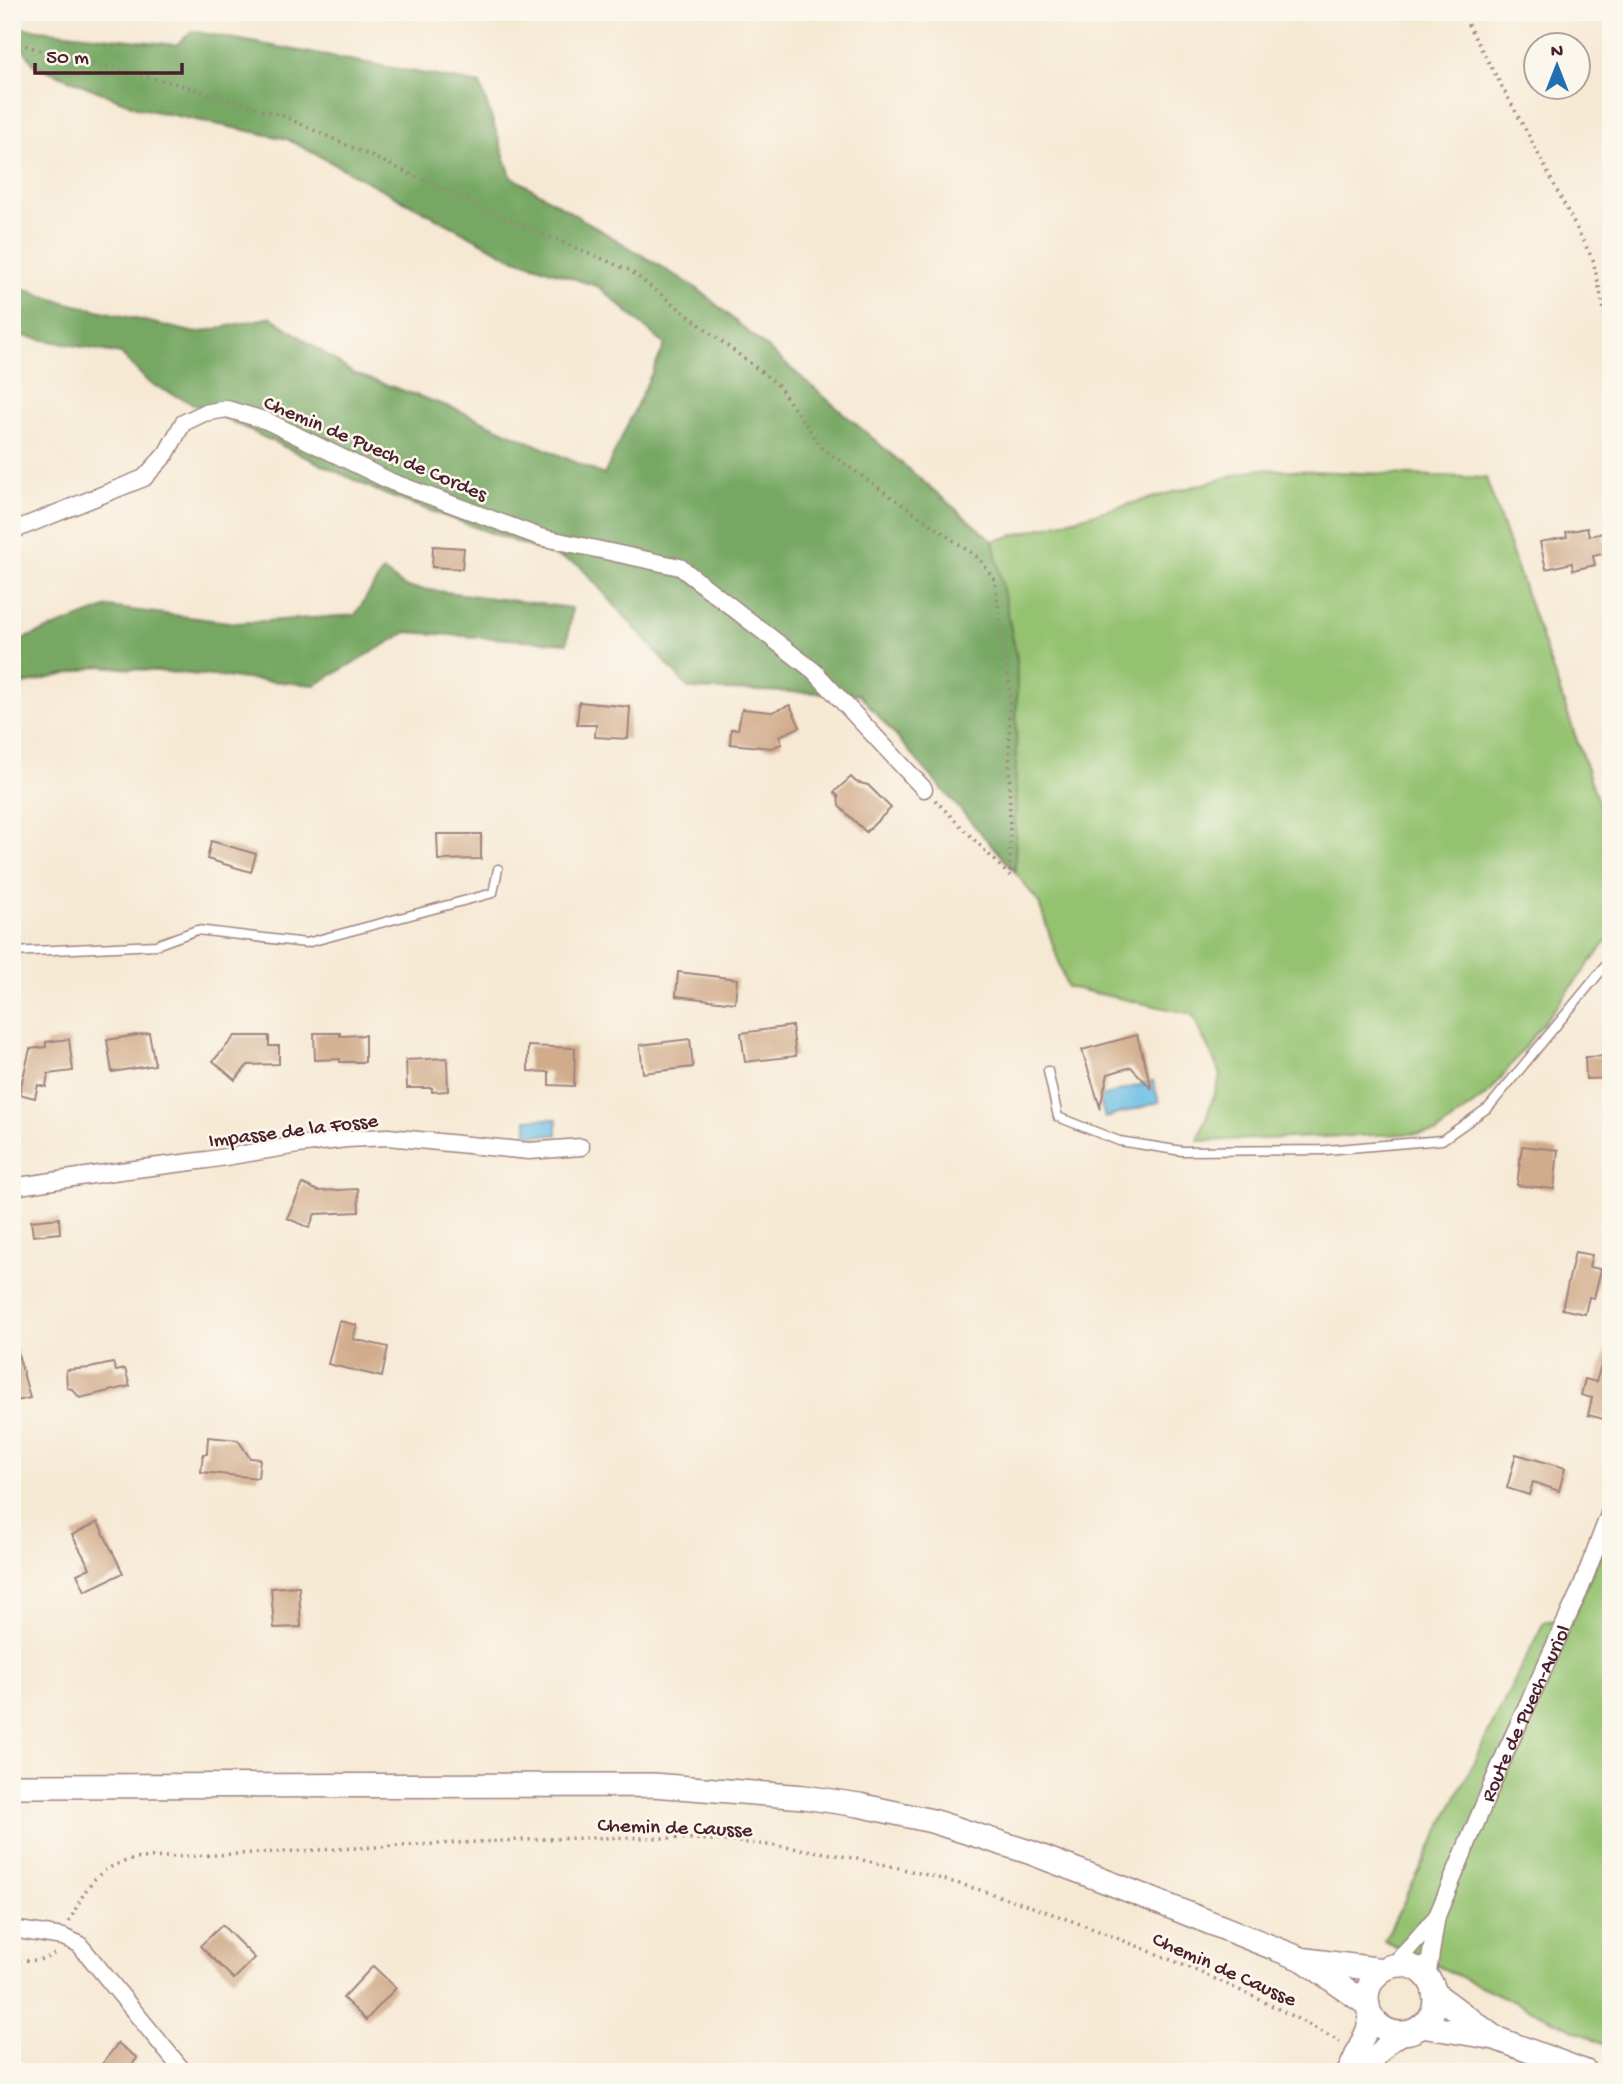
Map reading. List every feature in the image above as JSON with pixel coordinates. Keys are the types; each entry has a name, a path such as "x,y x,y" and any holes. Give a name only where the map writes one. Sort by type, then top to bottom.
{"main road":[{"path":"12,1786 653,1785 804,1797 859,1805 908,1816 1029,1852 1304,1960 1369,2010 1384,2029 1495,2038 1586,2072"},
{"path":"1304,1960 1388,1968 1404,1965 1414,1968 1430,1986 1495,2038"},
{"path":"1369,2010 1367,1996 1375,1977 1388,1968"},
{"path":"1412,2030 1433,2012 1430,1986"}],"street":[{"name":"Chemin de Puech de Cordes","path":"12,531 144,478 166,454 183,423 204,413 227,408 267,421 391,482 540,537 680,567 814,671 924,789"},
{"name":"Impasse de la Fosse","path":"12,1187 346,1139 388,1138 529,1151 581,1147"},
{"name":"Route de Puech-Auriol","path":"1437,1916 1507,1749 1580,1590 1611,1509"},
{"path":"1388,1968 1437,1916"},
{"path":"1430,1986 1437,1916"},
{"path":"12,1929 63,1937 79,1944 184,2072"},
{"path":"1349,2072 1362,2042 1369,2010"},
{"path":"1363,2072 1388,2043 1412,2030"}],"lane":[{"path":"12,952 156,945 197,930 306,943 493,893 498,869"},
{"path":"1048,1071 1058,1117 1119,1141 1182,1151 1326,1150 1442,1140 1489,1107 1611,959"}],"path":[{"path":"1461,12 1593,260 1611,351"},
{"path":"12,41 58,57 174,83 283,116 535,231 629,270 777,384 822,447 980,559 995,582 1009,683 1010,876 924,789"},
{"name":"Chemin de Causse","path":"12,1959 35,1961 50,1958 60,1948 91,1881 106,1868 135,1859 556,1839 645,1838 767,1844 844,1855 901,1868 1023,1903 1230,1986 1304,2021 1344,2045"}],"green space":[{"path":"12,27 176,45 192,31 480,84 511,176 698,289 993,541 1017,659 1015,872 859,694 689,689 579,565 384,494 149,383 121,354 12,334 12,285 59,301 196,333 271,317 353,373 458,410 604,475 665,345 599,287 510,257 287,139 139,108 34,65"},
{"path":"1258,469 1486,478 1611,839 1611,936 1490,1092 1436,1133 1198,1141 1221,1075 1192,1014 1067,987 1039,903 1015,872 1017,659 993,541"},
{"path":"383,571 405,587 572,608 567,643 407,632 315,685 100,666 12,687 12,643 108,607 236,623 355,615"},
{"path":"1611,1526 1611,2047 1384,1941 1544,1622 1573,1617"}],"water":[{"path":"1153,1081 1159,1102 1105,1118 1099,1097"},
{"path":"527,1119 557,1119 557,1135 527,1135"}],"building":[{"path":"1587,528 1589,536 1603,533 1607,553 1593,556 1595,565 1573,570 1572,563 1546,569 1540,542 1567,537 1566,532"},
{"path":"433,546 464,548 462,569 432,567"},
{"path":"579,702 630,707 628,739 595,737 596,725 577,725"},
{"path":"790,705 800,727 779,736 782,744 771,748 730,744 731,729 738,729 742,709 772,712"},
{"path":"851,777 856,782 868,785 891,808 866,832 839,806 838,796 834,792"},
{"path":"437,834 481,834 481,859 438,860"},
{"path":"211,841 256,854 251,872 207,859"},
{"path":"678,972 737,979 735,1003 676,996"},
{"path":"792,1026 796,1056 745,1062 741,1033"},
{"path":"149,1033 155,1065 112,1072 107,1040"},
{"path":"314,1033 365,1035 365,1062 315,1060"},
{"path":"1137,1035 1152,1089 1131,1067 1108,1074 1100,1107 1082,1050"},
{"path":"235,1036 269,1036 269,1046 279,1046 279,1064 248,1065 235,1080 213,1061"},
{"path":"69,1039 73,1071 48,1074 46,1087 38,1085 35,1098 19,1094 30,1049 46,1047 46,1042"},
{"path":"690,1039 693,1067 643,1073 640,1045"},
{"path":"528,1046 575,1048 574,1086 549,1085 549,1072 528,1071"},
{"path":"1611,1056 1611,1078 1586,1079 1585,1057"},
{"path":"447,1058 448,1091 432,1092 432,1088 407,1088 406,1060"},
{"path":"1522,1146 1558,1150 1554,1189 1517,1185"},
{"path":"303,1184 318,1191 358,1189 359,1212 315,1214 309,1228 287,1218"},
{"path":"59,1218 60,1233 33,1236 31,1221"},
{"path":"1575,1252 1592,1255 1589,1267 1601,1269 1594,1298 1589,1297 1585,1314 1562,1309"},
{"path":"339,1321 357,1325 353,1339 388,1347 382,1377 328,1364"},
{"path":"1607,1346 1611,1346 1611,1421 1588,1415 1592,1398 1581,1395 1585,1379 1596,1382"},
{"path":"12,1350 17,1350 30,1398 12,1402"},
{"path":"113,1363 116,1371 125,1369 130,1386 80,1398 72,1389 67,1388 66,1370"},
{"path":"208,1437 238,1440 250,1458 260,1459 258,1478 201,1472 203,1454 207,1454"},
{"path":"1516,1454 1565,1468 1559,1491 1533,1482 1529,1495 1507,1488"},
{"path":"98,1522 123,1573 85,1591 77,1574 90,1568 72,1535"},
{"path":"299,1586 301,1627 274,1628 271,1588"},
{"path":"222,1925 255,1958 234,1979 200,1946"},
{"path":"373,1966 396,1988 366,2020 343,1998"},
{"path":"118,2043 137,2058 127,2072 96,2072"}]}
